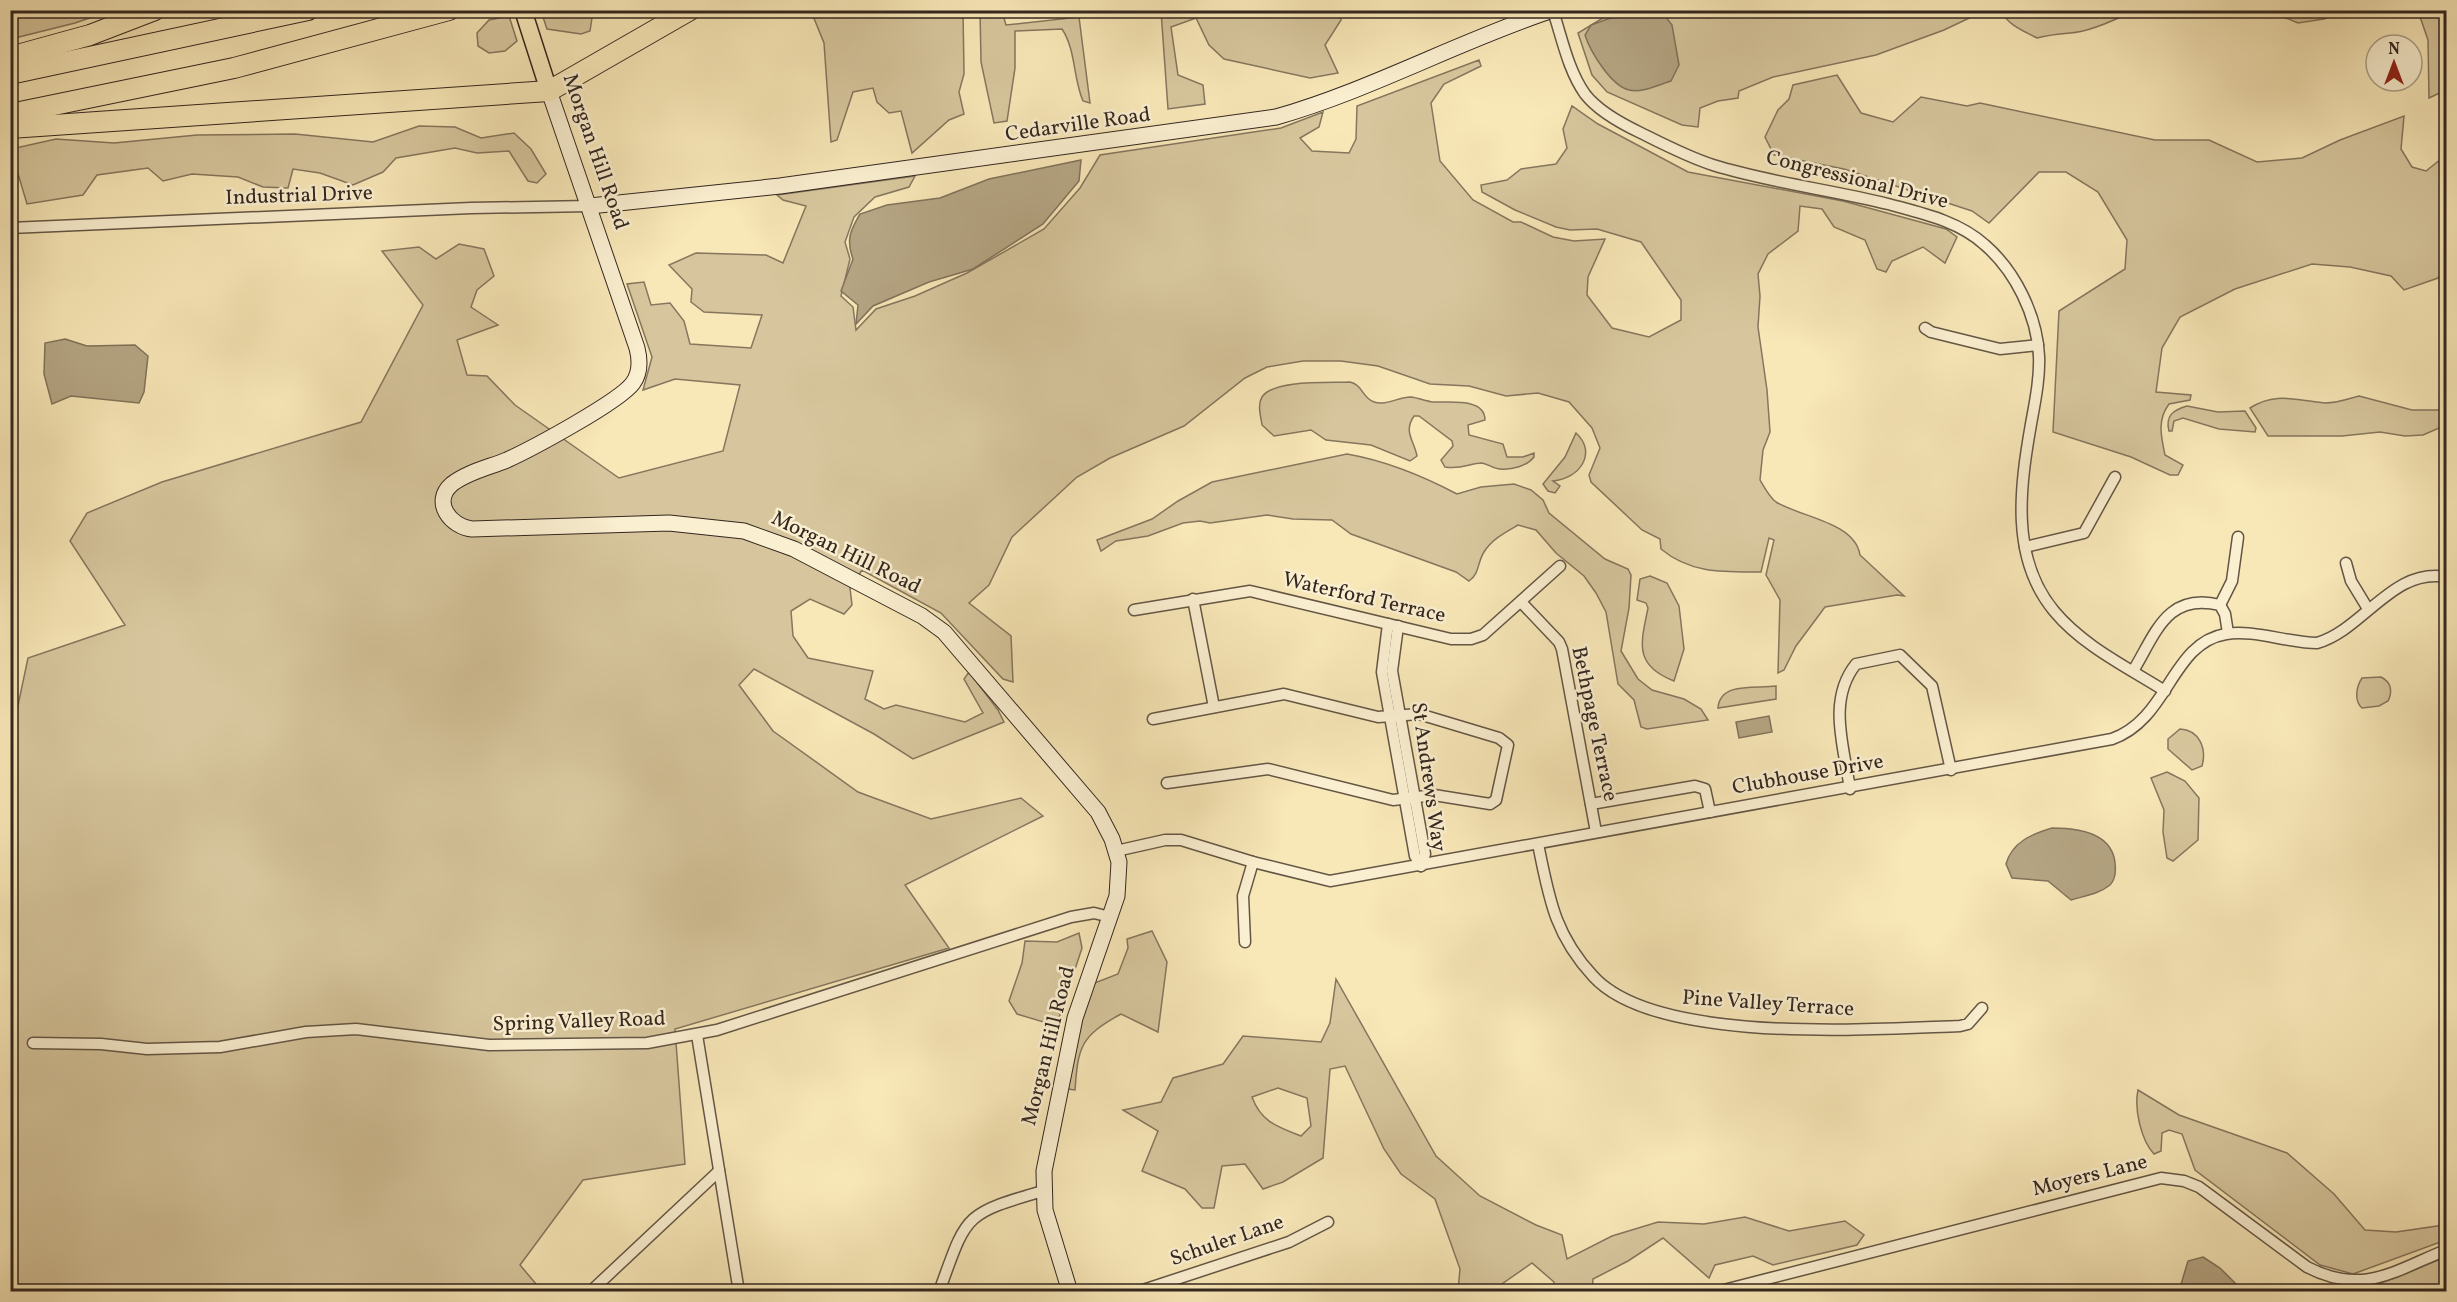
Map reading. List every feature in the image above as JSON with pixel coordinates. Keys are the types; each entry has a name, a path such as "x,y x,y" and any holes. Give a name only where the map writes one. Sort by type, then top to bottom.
{"highway":[{"path":"10,57 90,35 155,10"},
{"path":"10,74 308,10"},
{"path":"10,114 234,68 449,10"},
{"path":"10,128 549,91 690,10"}],"main road":[{"name":"Morgan Hill Road","path":"523,10 637,348 639,364 636,376 616,398 517,455 453,484 444,502 450,519 457,525 472,529 651,523 708,525 754,534 795,549 922,616 950,638 1098,812 1116,851 1119,883 1110,917 1075,1018 1047,1154 1043,1191 1046,1216 1070,1292"},
{"name":"Cedarville Road","path":"590,206 792,184 1276,117 1337,96 1520,21 1553,10"}],"street":[{"name":"Congressional Drive","path":"1553,10 1572,69 1586,95 1625,125 1683,154 1716,166 1836,191 1921,213 1953,225 1984,243 2013,278 2027,305 2038,345 2038,378 2021,494 2020,525 2031,570 2053,609 2082,638 2165,691"},
{"name":"Industrial Drive","path":"10,228 471,208 590,206"},
{"path":"1925,328 1931,332 2000,349 2038,345"},
{"path":"2025,547 2084,533 2115,477"},
{"path":"2220,605 2232,581 2238,537"},
{"path":"2346,563 2351,581 2368,609"},
{"name":"Waterford Terrace","path":"1134,610 1250,591 1450,639 1471,639 1482,635 1560,566"},
{"name":"Clubhouse Drive","path":"1116,851 1173,839 1330,881 1596,832 1850,789 2082,745 2127,734 2142,723 2194,647 2212,637 2228,633 2317,643 2331,639 2346,629 2368,609 2401,585 2438,576 2446,577"},
{"path":"1193,599 1214,707"},
{"path":"2133,671 2169,614 2180,605 2193,601 2220,605"},
{"name":"Bethpage Terrace","path":"1521,602 1559,642 1562,649 1596,832"},
{"path":"2220,605 2225,614 2228,633"},
{"name":"St Andrews Way","path":"1393,625 1392,671 1395,716 1410,798 1425,854 1421,866"},
{"path":"1850,789 1838,714 1843,691 1856,663 1895,656 1903,657 1932,686 1951,770"},
{"path":"1153,719 1284,694 1378,717 1419,714 1500,738 1508,745 1508,754 1496,800 1490,804 1434,795 1393,800 1268,769 1167,783"},
{"path":"1591,804 1695,786 1706,789 1710,812"},
{"name":"Pine Valley Terrace","path":"1538,844 1558,927 1594,978 1617,995 1639,1007 1669,1016 1710,1022 1782,1029 1854,1030 1960,1026 1968,1024 1982,1008"},
{"path":"1245,942 1244,896 1253,862"},
{"name":"Spring Valley Road","path":"33,1042 101,1044 147,1049 220,1047 301,1033 351,1029 500,1046 635,1044 697,1035 1071,917 1094,913 1110,917"},
{"path":"697,1035 739,1292"},
{"path":"590,1292 719,1171"},
{"name":"Moyers Lane","path":"1716,1292 2160,1178 2184,1181 2199,1187 2307,1268 2326,1277 2367,1281 2446,1250"},
{"path":"939,1292 956,1244 972,1219 995,1205 1043,1191"},
{"name":"Schuler Lane","path":"1137,1292 1289,1242 1328,1222"}],"shaded area":[{"path":"11,10 110,11 75,23 11,39"},
{"path":"1619,10 1681,11 1684,16 1709,18 1714,10 1984,11 1944,30 1876,55 1773,77 1739,91 1738,98 1718,101 1700,108 1698,127 1682,125 1607,92 1592,75 1578,33"},
{"path":"541,11 593,11 590,31 581,34 547,29"},
{"path":"811,11 963,11 964,74 959,92 964,114 949,120 912,153 901,111 889,113 877,102 873,88 853,92 837,140 831,142 824,43"},
{"path":"980,11 1002,11 1006,25 1079,17 1090,103 1083,101 1070,46 1062,29 1015,31 1015,68 1007,121 994,123 981,62"},
{"path":"1161,11 1340,11 1341,20 1325,45 1338,73 1310,78 1224,59 1209,45 1196,18 1171,27 1178,75 1203,85 1205,104 1168,109"},
{"path":"1630,11 1661,11 1672,25 1679,65 1671,81 1645,90 1629,90 1608,75 1591,50 1585,35 1591,25"},
{"path":"2001,11 2133,11 2094,28 2037,38 2012,24"},
{"path":"2269,11 2346,11 2324,19 2298,23"},
{"path":"2418,11 2446,11 2446,90 2429,98 2428,40"},
{"path":"509,16 517,41 505,51 489,53 478,46 477,33 489,20"},
{"path":"1479,60 1481,66 1444,84 1431,103 1440,161 1473,200 1513,222 1521,222 1553,237 1574,241 1605,239 1588,277 1587,295 1612,328 1649,337 1681,320 1681,300 1641,242 1597,229 1570,230 1556,227 1515,210 1482,192 1481,185 1507,180 1521,169 1556,164 1567,148 1563,129 1572,106 1598,124 1688,172 1843,201 1946,229 1957,237 1945,263 1923,247 1892,261 1886,272 1877,269 1865,240 1834,227 1822,209 1800,206 1798,231 1768,254 1758,274 1760,296 1758,327 1770,432 1763,450 1760,480 1776,502 1825,522 1848,535 1856,544 1860,555 1904,596 1897,595 1825,607 1796,646 1784,670 1778,673 1780,600 1766,575 1774,540 1769,538 1761,572 1708,570 1672,557 1661,549 1660,539 1642,530 1591,482 1589,475 1600,448 1592,428 1569,402 1538,393 1506,396 1469,386 1430,384 1378,366 1341,361 1303,361 1267,367 1245,378 1184,426 1110,458 1077,477 1012,537 989,585 969,603 1011,636 1013,682 1003,679 941,613 862,570 850,588 852,605 844,614 810,599 791,611 793,636 808,658 873,671 865,699 884,709 896,705 965,722 983,713 964,679 969,672 998,710 1004,722 913,759 874,734 754,669 739,685 773,731 858,792 931,819 1021,798 1043,816 905,885 949,948 675,1029 685,1164 583,1180 520,1265 542,1291 11,1292 10,743 28,658 125,625 70,541 87,513 162,482 361,422 423,305 382,251 419,247 436,259 459,244 484,249 494,276 477,290 471,307 498,325 457,340 467,375 487,376 515,405 619,478 723,451 740,385 675,379 643,390 652,357 627,284 644,282 651,305 670,303 684,321 690,344 751,348 762,315 704,312 691,302 692,289 669,265 696,253 766,255 783,263 806,206 783,200 777,195 915,176 909,187 875,197 854,217 845,242 850,259 841,296 853,307 856,330 876,309 915,296 967,273 1044,229 1080,188 1100,155 1281,128 1323,112 1319,127 1300,138 1312,151 1349,153 1356,139 1357,106"},
{"path":"1837,75 1861,113 1893,122 1921,97 1967,106 1980,103 2155,140 2209,140 2257,162 2302,158 2340,140 2404,116 2401,149 2412,167 2426,171 2446,155 2446,267 2438,278 2404,290 2391,276 2350,267 2312,264 2235,289 2180,317 2162,348 2156,392 2191,395 2190,400 2169,404 2161,422 2165,455 2183,465 2178,475 2170,475 2131,457 2053,432 2059,311 2125,269 2127,240 2098,192 2066,172 2039,172 1989,223 1972,211 1844,169 1774,155 1765,137 1778,110 1789,99 1793,85"},
{"path":"419,126 455,127 481,138 514,133 531,149 546,174 537,183 528,181 509,151 477,153 455,148 396,158 383,172 353,185 320,173 293,169 288,188 263,187 238,177 192,174 163,181 148,168 97,175 83,195 27,204 16,167 11,167 11,149 56,139 114,143 197,135 295,134 373,142"},
{"path":"1081,160 1079,181 1043,224 973,269 929,282 873,306 856,324 858,305 841,291 853,259 850,236 860,214 887,205 940,198 989,179"},
{"path":"65,339 87,346 135,345 148,356 144,392 139,403 71,396 52,404 44,374 45,343"},
{"path":"1317,382 1350,382 1358,386 1367,398 1379,403 1411,397 1433,402 1473,404 1483,413 1485,420 1468,425 1469,435 1503,444 1507,457 1523,457 1534,453 1534,457 1519,467 1509,469 1498,469 1482,463 1456,468 1445,467 1441,460 1453,446 1452,441 1419,416 1414,416 1409,427 1417,456 1410,461 1371,445 1326,440 1311,430 1274,436 1262,425 1260,404 1262,397 1268,391 1278,387"},
{"path":"2359,396 2412,410 2446,410 2446,425 2423,435 2405,436 2380,432 2342,436 2268,436 2250,408 2278,398 2325,403"},
{"path":"2187,406 2218,412 2245,411 2256,428 2255,432 2219,429 2183,418 2174,421 2172,431 2169,431 2168,421 2171,414"},
{"path":"1576,433 1585,449 1582,464 1571,475 1553,481 1560,486 1555,493 1548,491 1543,484 1565,457"},
{"path":"1347,454 1404,470 1457,494 1481,487 1514,484 1531,490 1543,500 1549,513 1605,559 1628,569 1631,575 1629,608 1621,651 1638,679 1652,690 1684,699 1701,709 1708,720 1647,729 1641,727 1634,700 1618,684 1606,612 1596,593 1584,576 1556,553 1536,530 1518,525 1504,533 1487,547 1475,575 1469,581 1456,572 1351,534 1332,520 1293,519 1267,515 1210,523 1200,521 1183,523 1148,536 1116,541 1101,551 1097,540 1152,519 1212,482"},
{"path":"1650,576 1667,583 1679,606 1684,649 1674,681 1652,668 1643,652 1643,632 1648,608 1646,603 1637,600 1640,579"},
{"path":"2381,677 2390,687 2388,701 2379,706 2362,708 2359,705 2357,694 2362,678"},
{"path":"1776,686 1776,699 1718,708 1720,699 1732,690"},
{"path":"1769,716 1772,732 1739,738 1736,722"},
{"path":"2180,729 2197,736 2200,741 2203,753 2202,766 2192,770 2168,749 2168,739"},
{"path":"2167,772 2185,781 2199,798 2198,840 2173,861 2167,858 2163,832 2164,810 2151,778"},
{"path":"2052,828 2082,831 2100,838 2107,844 2115,866 2112,883 2096,893 2071,900 2048,881 2012,878 2006,864 2013,850 2030,836"},
{"path":"1152,931 1167,962 1158,1032 1121,1014 1108,1022 1097,1029 1084,1044 1080,1052 1075,1090 1068,1089 1082,1011 1092,984 1118,974 1128,948 1127,939"},
{"path":"1079,933 1082,948 1059,1018 1050,1024 1017,1014 1009,1001 1022,963 1025,941 1057,942"},
{"path":"1336,979 1436,1156 1480,1196 1536,1225 1562,1235 1567,1259 1612,1236 1658,1222 1704,1224 1745,1217 1789,1231 1845,1221 1864,1235 1857,1245 1773,1265 1753,1256 1715,1265 1709,1278 1663,1238 1628,1261 1593,1279 1592,1291 1553,1291 1554,1282 1532,1263 1499,1286 1501,1291 1458,1291 1460,1269 1435,1199 1401,1174 1384,1149 1345,1066 1330,1069 1323,1158 1283,1182 1263,1189 1245,1164 1222,1166 1214,1208 1202,1208 1185,1189 1142,1171 1158,1131 1123,1110 1161,1102 1173,1078 1223,1064 1243,1036 1321,1042 1330,1023","holes":["1278,1088 1307,1098 1311,1126 1301,1136 1265,1118 1252,1097"]},
{"path":"2138,1090 2179,1115 2287,1153 2334,1194 2365,1230 2396,1232 2444,1225 2446,1214 2446,1240 2353,1274 2320,1265 2195,1170 2182,1134 2169,1130 2162,1133 2161,1151 2154,1154 2145,1141 2140,1124 2137,1106"},
{"path":"2203,1257 2220,1268 2243,1291 2179,1291 2188,1261"},
{"path":"2446,1257 2446,1291 2361,1291"}]}
